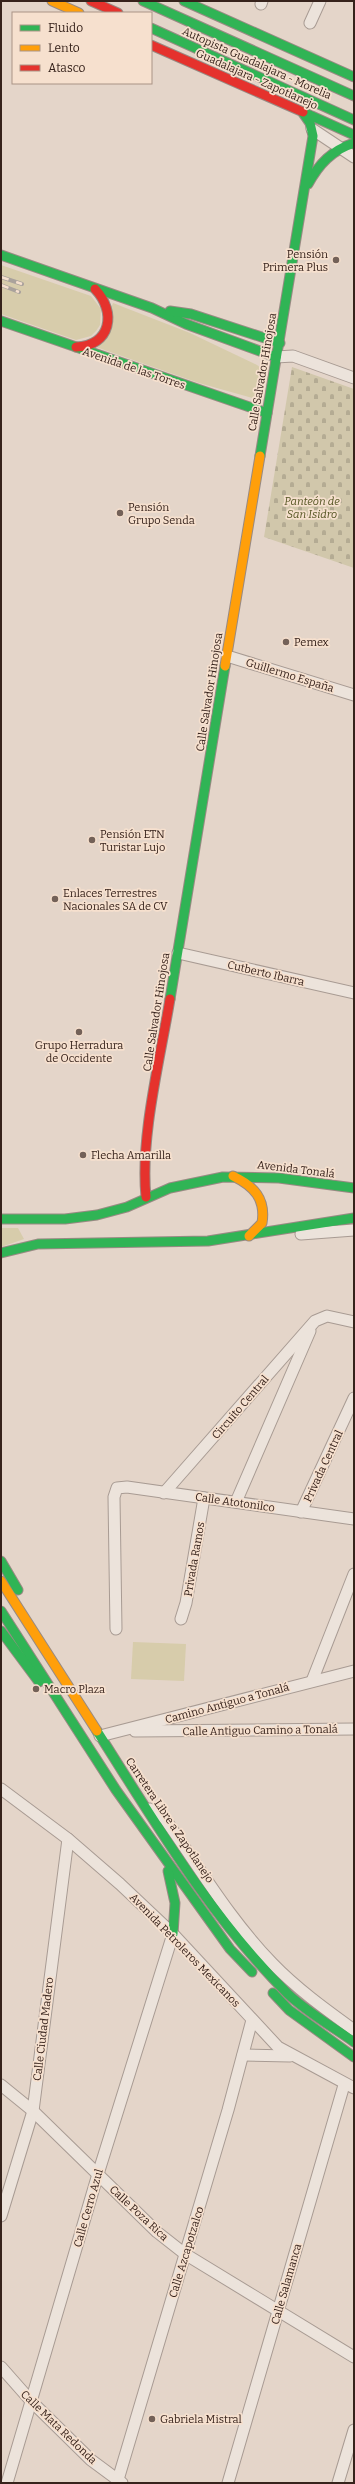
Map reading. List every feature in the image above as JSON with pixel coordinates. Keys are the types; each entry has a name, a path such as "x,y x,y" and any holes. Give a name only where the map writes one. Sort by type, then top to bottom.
{"main road":[{"path":"52,1 77,12"},
{"path":"91,1 116,12"},
{"name":"Autopista Guadalajara - Morelia","path":"143,1 354,96"},
{"path":"184,1 354,77"},
{"name":"Autopista Guadalajara - Morelia","path":"152,28 354,120"},
{"name":"Guadalajara - Zapotlanejo","path":"152,45 354,135"},
{"path":"303,113 312,129"},
{"name":"Calle Salvador Hinojosa","path":"146,1197 144,1177 150,1122 276,358 280,343 304,192 312,129"},
{"name":"Calle Salvador Hinojosa","path":"304,192 314,172 326,158 339,147 354,143"},
{"path":"1,255 152,308 186,324 276,358"},
{"path":"73,346 84,347 95,343 107,329 110,316 107,304 101,293 92,287"},
{"path":"152,308 191,314 280,343"},
{"name":"Avenida de las Torres","path":"1,321 267,413"},
{"path":"232,1176 254,1188 264,1204 262,1223 249,1236"},
{"name":"Avenida Tonalá","path":"1,1219 75,1218 127,1207 146,1197 181,1184 232,1176 272,1176 354,1188"},
{"path":"1,1254 38,1244 208,1241 262,1234 354,1218"},
{"path":"1,1562 85,1701 97,1731"},
{"name":"Carretera Libre a Zapotlanejo","path":"1,1581 149,1809 176,1854 240,1943 289,1995 354,2042"},
{"path":"1,1611 70,1721 165,1860 230,1949 257,1977"},
{"path":"1,1631 70,1721"},
{"path":"165,1860 176,1904 177,1918 172,1934"},
{"path":"268,1988 289,2010 354,2057"}],"street":[{"path":"310,23 320,1"},
{"path":"312,129 354,157"},
{"path":"280,343 293,356 354,378"},
{"path":"276,358 293,356"},
{"name":"Guillermo España","path":"227,656 354,695"},
{"name":"Cutberto Ibarra","path":"178,953 354,993"},
{"path":"262,1234 354,1230"},
{"path":"314,1321 327,1316 354,1322"},
{"name":"Circuito Central","path":"164,1493 314,1321"},
{"name":"Circuito Central","path":"236,1502 314,1321"},
{"name":"Privada Central","path":"301,1512 354,1398"},
{"name":"Calle Atotonilco","path":"116,1629 114,1497 117,1488 126,1487 354,1519"},
{"name":"Privada Ramos","path":"181,1619 187,1597 204,1498"},
{"path":"312,1681 354,1574"},
{"name":"Camino Antiguo a Tonalá","path":"97,1731 118,1731 354,1671"},
{"name":"Calle Antiguo Camino a Tonalá","path":"118,1731 354,1728"},
{"name":"Avenida Petroleros Mexicanos","path":"1,1789 68,1839 172,1934 278,2047 290,2056 349,2087"},
{"path":"149,1809 165,1819 240,1926 272,1963 310,1998 354,2030"},
{"name":"Calle Ciudad Madero","path":"1,2216 33,2111 68,1839"},
{"name":"Calle Cerro Azul","path":"7,2483 98,2174 172,1934"},
{"name":"Calle Azcapotzalco","path":"119,2482 252,2020"},
{"path":"243,2055 290,2056"},
{"name":"Calle Poza Rica","path":"1,2085 33,2111 157,2232 185,2254 354,2357"},
{"name":"Calle Salamanca","path":"228,2483 278,2312 349,2087"},
{"name":"Calle Mata Redonda","path":"1,2367 31,2401 90,2460 119,2482"},
{"path":"338,2483 354,2430"}],"shaded area":[{"path":"1,265 91,296 101,309 100,325 91,336 76,340 1,314"},
{"path":"113,303 190,333 257,365 261,368 256,399 199,383 96,347"},
{"path":"1,1228 18,1228 24,1239 1,1247"},
{"path":"133,1642 186,1644 184,1681 131,1679"}],"green space":[{"name":"Panteón de San Isidro","path":"292,367 354,389 354,568 264,537"}],"railway":[{"path":"1,277 22,284"},
{"path":"1,285 19,292"}],"traffic: fast":[{"path":"143,1 354,96"},
{"path":"184,1 354,77"},
{"path":"152,28 354,120"},
{"path":"303,112 354,135"},
{"path":"260,456 313,136 310,123 303,113"},
{"path":"308,184 317,170 327,159 339,150 354,143"},
{"path":"1,255 152,308 186,324 276,357"},
{"path":"170,311 191,314 280,343"},
{"path":"1,321 267,413"},
{"path":"170,999 225,666"},
{"path":"1,1219 65,1219 97,1215 127,1207 170,1188 223,1177 279,1178 354,1188"},
{"path":"1,1253 38,1244 208,1241 354,1218"},
{"path":"1,1561 18,1590"},
{"path":"1,1611 116,1790 230,1949 252,1972"},
{"path":"1,1631 39,1682"},
{"path":"97,1731 185,1868 234,1934 260,1965 295,2001 354,2042"},
{"path":"168,1871 175,1903 173,1934"},
{"path":"273,1993 289,2010 354,2057"}],"traffic: slow":[{"path":"52,1 77,12"},
{"path":"225,666 260,456"},
{"path":"233,1176 247,1184 257,1194 262,1207 262,1223 249,1236"},
{"path":"1,1581 97,1731"}],"traffic: jam":[{"path":"91,1 116,12"},
{"path":"152,45 303,112"},
{"path":"76,347 88,345 97,341 107,326 108,317 106,308 102,298 95,289"},
{"path":"146,1197 145,1174 148,1124 170,999"}],"place":[{"name":"Pensión Primera Plus","path":"336,260"},
{"name":"Pensión Grupo Senda","path":"120,513"},
{"name":"Pemex","path":"286,642"},
{"name":"Pensión ETN Turistar Lujo","path":"92,840"},
{"name":"Enlaces Terrestres Nacionales SA de CV","path":"55,899"},
{"name":"Grupo Herradura de Occidente","path":"79,1032"},
{"name":"Flecha Amarilla","path":"83,1155"},
{"name":"Macro Plaza","path":"36,1689"},
{"name":"Gabriela Mistral","path":"152,2419"}]}
